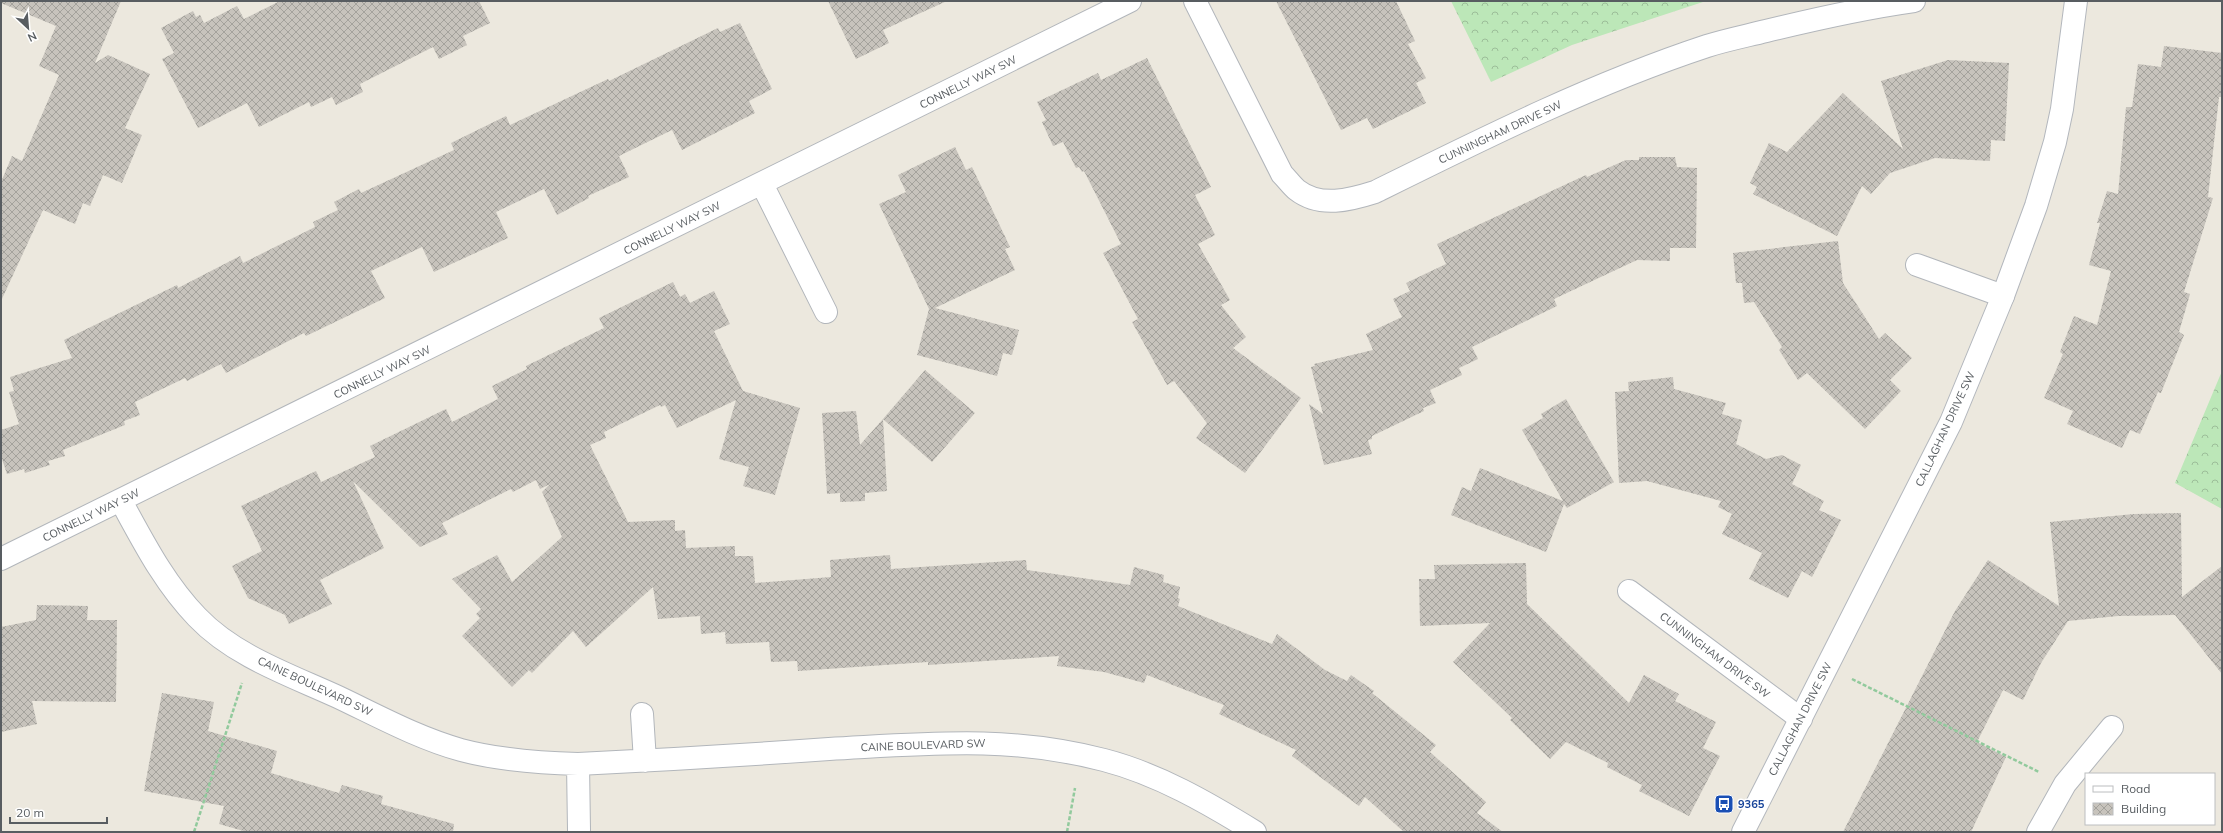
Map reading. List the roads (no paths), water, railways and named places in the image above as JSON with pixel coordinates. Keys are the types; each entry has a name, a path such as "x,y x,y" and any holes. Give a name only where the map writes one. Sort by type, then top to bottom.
{"street":[{"name":"CONNELLY WAY SW","path":"1,559 1130,1"},
{"name":"CUNNINGHAM DRIVE SW","path":"1196,1 1282,174 1297,191 1322,201 1352,199 1375,192 1513,124 1610,82 1708,46 1794,24 1883,5 1914,1"},
{"name":"CALLAGHAN DRIVE SW","path":"1743,832 1951,422 2003,296 2036,206 2055,142 2062,109 2076,1"},
{"path":"762,184 826,312"},
{"path":"1917,265 2003,296"},
{"name":"CAINE BOULEVARD SW","path":"121,500 161,573 178,596 210,630 250,656 417,734 460,750 517,761 578,764 955,742 1028,745 1105,760 1143,773 1182,790 1255,832"},
{"name":"CUNNINGHAM DRIVE SW","path":"1629,591 1801,719"},
{"path":"642,714 645,761"},
{"path":"2038,832 2065,784 2112,727"},
{"path":"578,764 579,830"}],"place":[{"name":"9365","path":"1724,804"}]}
